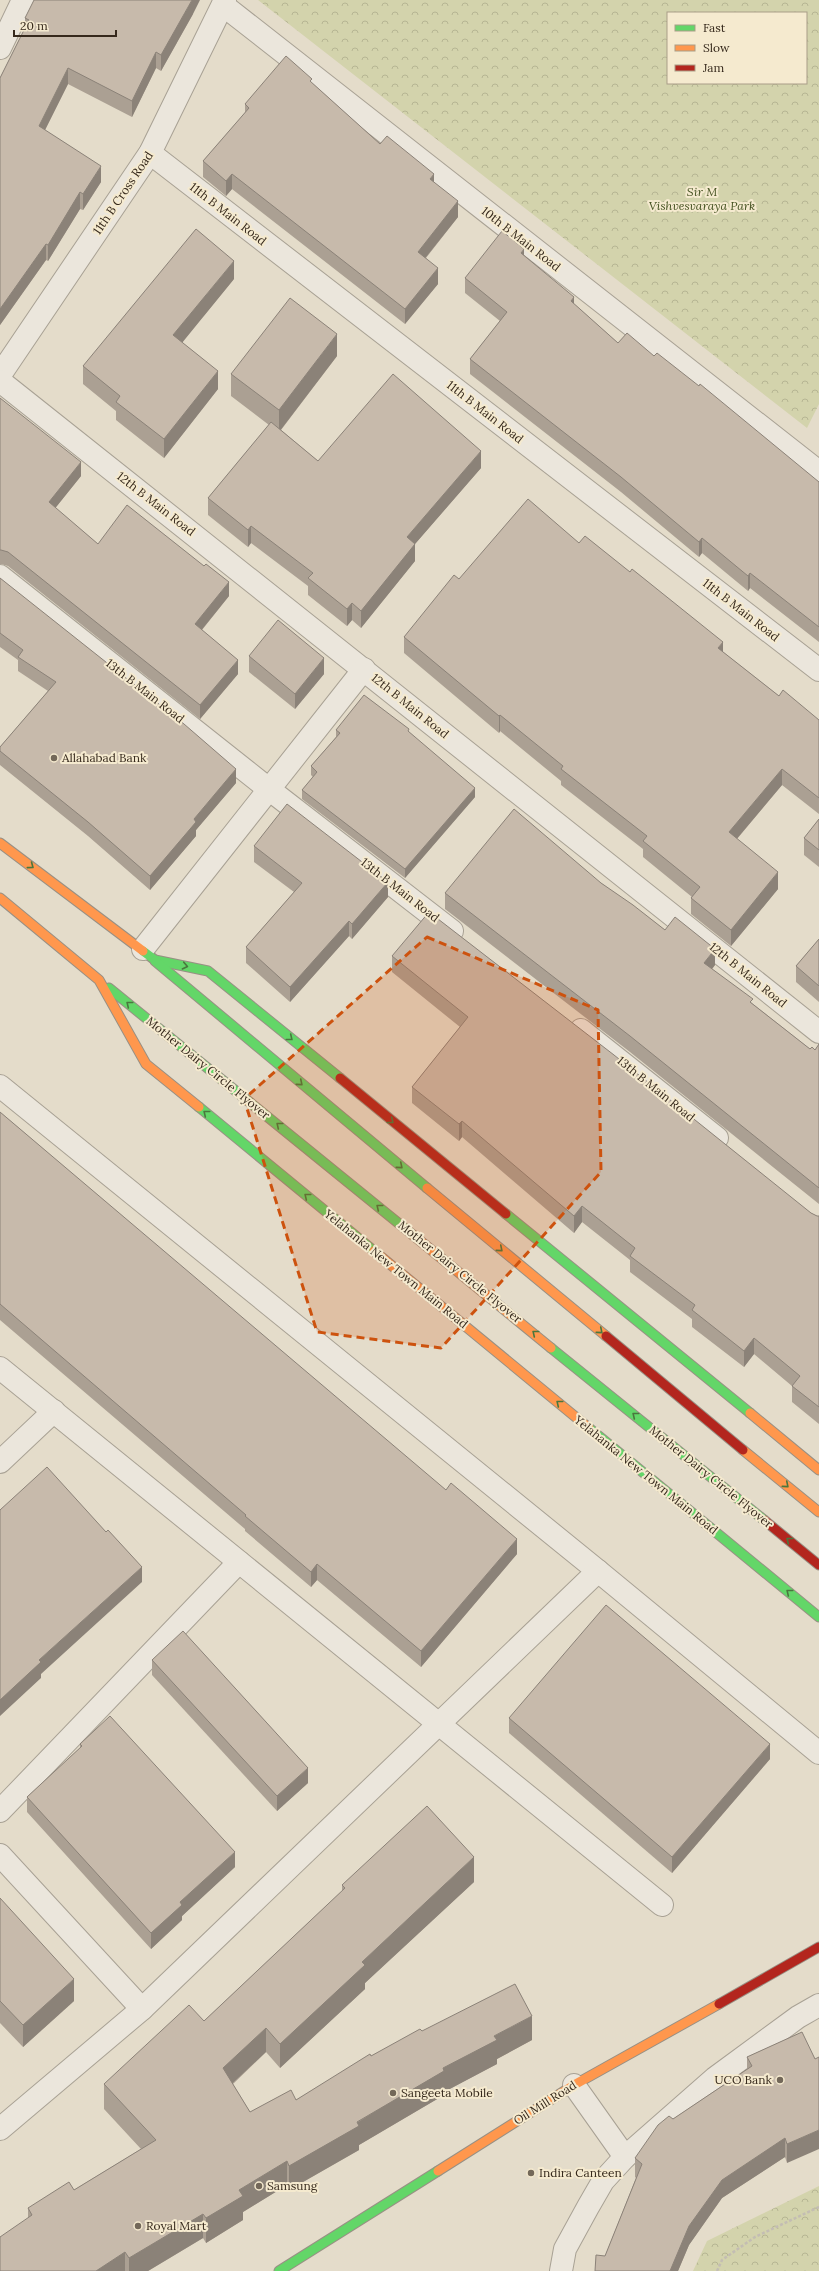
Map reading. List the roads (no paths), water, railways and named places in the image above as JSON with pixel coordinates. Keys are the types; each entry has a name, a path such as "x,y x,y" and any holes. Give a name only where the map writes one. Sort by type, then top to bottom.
{"main road":[{"path":"0,842 149,955 216,1014 819,1512"},
{"name":"Yelahanka New Town Main Road","path":"0,898 100,980 146,1064 819,1617"},
{"path":"149,955 208,971 819,1470"},
{"name":"Mother Dairy Circle Flyover","path":"100,980 819,1565"},
{"name":"Oil Mill Road","path":"279,2271 574,2085 819,1947"}],"street":[{"path":"0,48 23,0"},
{"name":"11th B Cross Road","path":"0,375 150,153 224,3"},
{"name":"10th B Main Road","path":"224,3 819,471"},
{"name":"11th B Main Road","path":"150,153 819,670"},
{"name":"12th B Main Road","path":"0,380 819,1032"},
{"name":"13th B Main Road","path":"0,576 270,790 471,945"},
{"path":"149,955 270,790 364,669"},
{"name":"13th B Main Road","path":"566,1018 733,1151"},
{"path":"0,1086 598,1571 819,1753"},
{"path":"0,1368 662,1905"},
{"path":"0,1462 54,1411"},
{"path":"0,1812 239,1562"},
{"path":"0,2129 142,2009 598,1571"},
{"path":"0,1855 142,2009"},
{"path":"561,2271 565,2249 603,2181 625,2157 715,2078 798,2016 819,2005"},
{"path":"574,2085 625,2157"}],"place":[{"name":"Allahabad Bank","path":"54,758"},
{"name":"UCO Bank","path":"780,2080"},
{"name":"Sangeeta Mobile","path":"393,2093"},
{"name":"Indira Canteen","path":"531,2173"},
{"name":"Samsung","path":"259,2186"},
{"name":"Royal Mart","path":"138,2226"}],"park label":[{"name":"Sir M Vishvesvaraya Park","path":"702,199"}]}
